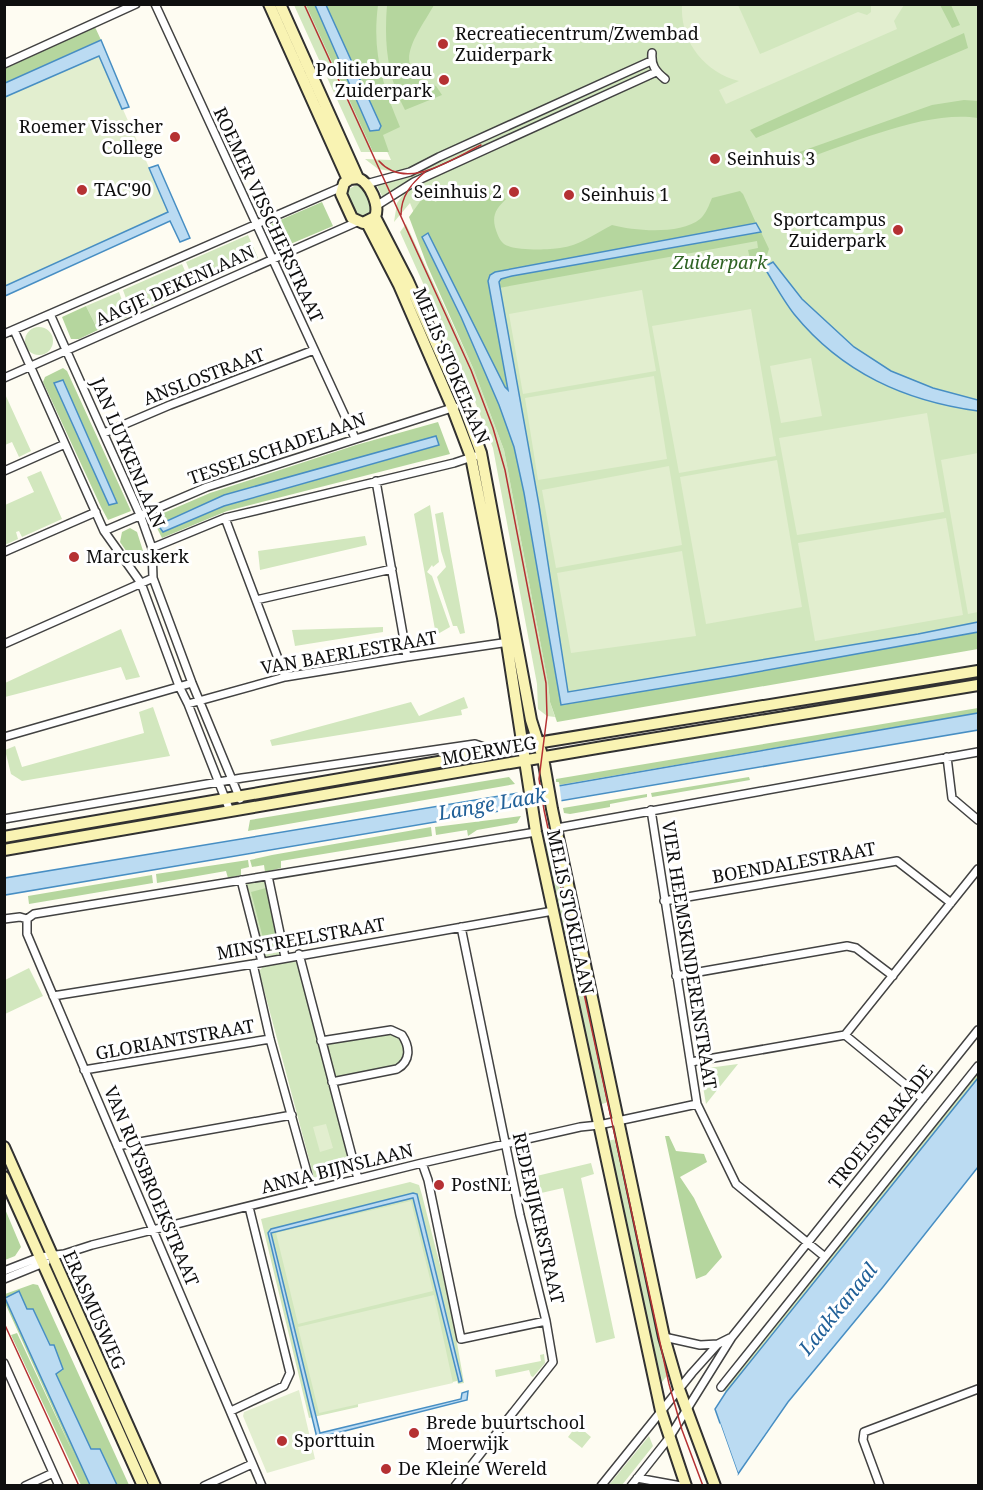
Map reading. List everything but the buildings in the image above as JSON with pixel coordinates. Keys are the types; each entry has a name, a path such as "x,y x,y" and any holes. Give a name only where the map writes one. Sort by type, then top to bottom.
{"main road":[{"path":"269,4 353,182 376,206 366,221"},
{"path":"280,4 353,182"},
{"name":"MELIS STOKELAAN","path":"353,182 341,194 352,218 366,221 458,406 476,455 512,641 531,720 543,758 664,1337 679,1389 715,1485"},
{"name":"MELIS STOKELAAN","path":"512,641 524,761 536,832 661,1411 683,1485"},
{"name":"MOERWEG","path":"4,837 450,760 539,742 978,671"},
{"name":"MOERWEG","path":"4,850 978,685"},
{"name":"ERASMUSWEG","path":"4,1148 155,1485"},
{"name":"ERASMUSWEG","path":"4,1178 143,1485"}],"street":[{"path":"4,64 136,4"},
{"name":"ROEMER VISSCHERSTRAAT","path":"155,4 355,438"},
{"path":"652,53 651,61 656,72 665,80"},
{"name":"AAGJE DEKENLAAN","path":"4,334 353,182 410,172 651,61"},
{"path":"376,206 414,182 656,72"},
{"name":"AAGJE DEKENLAAN","path":"4,378 366,221"},
{"name":"JAN LUYKENLAAN","path":"50,314 141,516 152,548 153,578 243,809"},
{"path":"14,330 104,531 141,583 179,686 230,811"},
{"name":"ANSLOSTRAAT","path":"104,433 314,350"},
{"name":"TESSELSCHADELAAN","path":"104,531 207,487 458,406"},
{"path":"4,471 65,444"},
{"path":"152,548 225,518 454,463 476,455"},
{"path":"376,481 407,657"},
{"path":"4,552 96,512"},
{"path":"225,518 285,677"},
{"path":"256,600 392,569"},
{"path":"4,644 153,578"},
{"name":"VAN BAERLESTRAAT","path":"188,704 285,677 512,641"},
{"path":"4,737 192,682"},
{"name":"MOERWEG","path":"4,819 232,779 475,744 494,750"},
{"path":"557,828 978,752"},
{"path":"947,757 952,798 978,820"},
{"name":"VIER HEEMSKINDERENSTRAAT","path":"651,810 697,1104 736,1184 807,1243"},
{"path":"4,920 20,917 27,919 34,914 536,832"},
{"name":"BOENDALESTRAAT","path":"664,901 897,861 951,903"},
{"path":"691,1062 845,1035 978,869"},
{"path":"268,876 285,957"},
{"path":"241,880 262,962"},
{"name":"MINSTREELSTRAAT","path":"53,996 253,964 299,954 553,911"},
{"name":"VAN RUYSBROEKSTRAAT","path":"27,919 27,934 262,1485"},
{"name":"REDERIJKERSTRAAT","path":"455,1485 553,1362 461,927"},
{"path":"676,976 847,946 856,948 893,976"},
{"path":"299,954 358,1179"},
{"path":"253,964 270,1039 312,1190"},
{"path":"321,1041 391,1030 402,1035 408,1048 407,1058 397,1069 332,1082"},
{"name":"TROELSTRAKADE","path":"631,1485 669,1438 732,1336 978,1030"},
{"path":"845,1035 923,1099"},
{"name":"GLORIANTSTRAAT","path":"84,1070 270,1039"},
{"name":"TROELSTRAKADE","path":"721,1387 978,1066"},
{"name":"ANNA BIJNSLAAN","path":"42,1261 92,1245 422,1163 580,1127 697,1104"},
{"path":"117,1146 292,1115"},
{"path":"422,1163 461,1339 546,1321"},
{"path":"231,1411 284,1386 290,1373 249,1207"},
{"path":"807,1243 825,1257"},
{"path":"4,1271 42,1261"},
{"path":"4,1279 42,1261"},
{"name":"TROELSTRAKADE","path":"601,1485 718,1344 732,1336"},
{"path":"664,1337 700,1345 718,1344"},
{"path":"4,1363 59,1485"},
{"path":"880,1485 863,1440 864,1432 978,1389"},
{"path":"204,1485 252,1464"},
{"path":"25,1485 53,1473"},
{"path":"637,1478 683,1485"}],"green space":[{"path":"294,5 306,5 373,152 361,152"},
{"path":"306,5 315,5 370,130 381,126 326,5 378,5 376,38 380,68 400,127 383,135 389,152 373,152"},
{"name":"Zuiderpark","path":"320,5 978,5 978,646 571,713 515,447 486,374 432,258 410,203 394,222 397,203 405,192 403,185 383,198 376,184 400,178 397,172 378,169 365,159 391,160"},
{"path":"387,5 434,5 414,39 409,61 412,71 421,79 436,86 442,95 405,110 394,85 388,59"},
{"path":"682,5 738,5 760,54 858,12 867,15 871,12 871,6 868,5 904,5 894,21 897,29 726,104 719,90 739,81 715,70 697,53 685,31"},
{"path":"940,5 951,5 960,25 952,28"},
{"path":"95,27 101,40 5,83 4,69"},
{"path":"964,33 968,48 756,138 750,130"},
{"name":"TAC'90","path":"99,56 169,212 5,286 4,97"},
{"path":"964,100 978,101 978,118 958,117 913,123 802,160 788,156 932,105"},
{"path":"356,185 364,188 372,207 364,216 355,214 347,195 349,189"},
{"path":"471,186 506,199 495,215 494,222 499,238 504,244 523,249 567,247 612,225 645,230 681,228 700,219 712,198 740,191 756,223 495,272 490,275 488,281 509,391 422,237 461,317 499,405 514,447 561,705 978,632 978,649 557,722 550,702 504,450 473,368 427,265 409,217 424,196 422,190 428,187 435,202"},
{"path":"322,202 333,226 281,248 271,224"},
{"path":"406,224 473,368 504,450 550,702 555,717 547,716 538,709 537,684 493,448 464,373 434,314 436,312 400,232"},
{"path":"761,232 769,249 767,255 750,259 748,250 758,248 757,241 499,288 501,279 512,276"},
{"path":"248,235 258,258 196,286 186,262"},
{"path":"182,264 192,288 132,315 123,290"},
{"path":"642,290 656,371 523,394 509,314"},
{"path":"119,292 128,317 98,330 86,306"},
{"path":"86,306 98,330 79,339 71,339 62,317"},
{"path":"751,309 776,456 679,473 652,326"},
{"path":"39,327 49,331 53,341 49,351 39,355 29,351 25,341 29,331"},
{"path":"811,358 822,416 781,423 770,366"},
{"path":"63,368 67,371 131,511 108,520 43,382 45,377","holes":["63,381 117,503 109,505 55,383"]},
{"path":"654,376 667,459 538,480 525,398"},
{"path":"5,394 31,451 19,457 12,442 5,445"},
{"path":"927,413 944,512 797,535 779,438"},
{"path":"438,422 450,454 227,511 162,538 152,518 210,493 356,445","holes":["436,437 439,445 224,506 163,532 159,525"]},
{"path":"978,453 978,612 968,614 941,460"},
{"path":"777,460 802,607 706,624 680,477"},
{"path":"669,466 682,545 556,568 542,490"},
{"path":"41,471 62,519 22,537 19,531 16,532 18,539 5,545 5,505 34,492 27,477"},
{"path":"430,505 439,562 433,567 432,565 427,572 432,576 450,627 436,635 414,514"},
{"path":"443,512 465,633 460,634 457,626 453,626 437,577 446,567 435,514"},
{"path":"946,518 963,615 815,641 798,543"},
{"path":"130,528 137,532 144,554 141,561 133,561 120,542 122,532"},
{"path":"365,536 367,545 260,570 258,551"},
{"path":"682,551 696,636 571,653 557,573"},
{"path":"383,627 383,632 295,646 292,630"},
{"path":"121,629 140,677 126,680 121,667 5,697 5,683"},
{"path":"464,697 468,708 461,710 462,715 272,746 270,740 411,702 419,716"},
{"path":"153,707 170,756 22,781 11,774 5,750 15,746 22,767 144,733 139,712"},
{"path":"978,708 978,713 559,785 556,782 556,779"},
{"path":"509,777 515,784 248,831 250,820"},
{"path":"749,777 750,780 652,797 651,793"},
{"path":"647,794 647,797 610,804 610,807 570,814 564,813 563,808"},
{"path":"521,816 517,823 477,830 468,836 467,830 436,835 435,827"},
{"path":"431,827 432,836 281,861 281,868 265,872 264,865 252,867 250,860 272,855"},
{"path":"557,840 600,1047 597,1048 597,1052 609,1102 598,1105 542,844"},
{"path":"248,860 249,867 241,869 241,875 228,878 226,871 157,883 156,874"},
{"path":"152,875 153,883 29,904 28,896"},
{"path":"267,879 285,954 299,964 319,1046 391,1031 402,1038 405,1049 406,1058 396,1067 328,1080 351,1168 314,1178 259,971 262,968 264,957 244,882"},
{"path":"266,888 281,946 266,950 251,892"},
{"path":"29,968 43,996 5,1014 5,980"},
{"path":"738,1064 706,1104 700,1069"},
{"path":"978,1070 978,1078 726,1392 722,1388"},
{"path":"326,1124 333,1148 320,1152 313,1127"},
{"path":"665,1136 669,1136 676,1151 704,1154 707,1162 680,1177 694,1198 722,1257 706,1275 696,1279"},
{"path":"619,1138 670,1372 658,1387 608,1141"},
{"path":"591,1163 594,1174 581,1178 615,1338 596,1343 563,1188 528,1196 524,1179"},
{"path":"410,1182 419,1185 422,1195 451,1308 464,1383 458,1384 457,1381 358,1403 358,1407 309,1418 261,1219"},
{"path":"411,1201 433,1291 298,1324 276,1233"},
{"path":"5,1209 21,1247 15,1256 5,1260"},
{"path":"33,1284 38,1285 129,1485 117,1485 100,1449 91,1449 56,1373 63,1370 33,1309 27,1309 5,1297 5,1294"},
{"path":"434,1295 453,1383 319,1413 298,1327"},
{"path":"4,1298 90,1485 81,1485 11,1335 17,1333 75,1457"},
{"path":"544,1354 545,1363 533,1377 529,1370 496,1377 495,1370 541,1361 540,1355"},
{"name":"Sporttuin","path":"299,1390 315,1459 267,1473 243,1416 244,1412"},
{"path":"577,1425 591,1437 582,1448 568,1437"},
{"path":"649,1436 653,1446 622,1485 609,1485"}],"water":[{"path":"315,5 326,5 381,126 379,130 370,131"},
{"path":"101,40 129,107 122,109 99,56 5,97 5,83"},
{"path":"158,165 190,238 180,242 170,221 5,296 5,286 168,212 149,168"},
{"path":"756,223 761,232 512,276 501,279 499,282 539,505 568,692 978,622 978,632 561,705 514,447 499,405 461,317 422,237 428,233 508,390 488,281 490,275 495,272"},
{"path":"773,262 802,299 854,347 891,371 933,388 978,400 978,411 925,400 900,391 854,368 833,353 813,335 786,303 764,267"},
{"path":"63,380 117,503 109,505 54,383"},
{"path":"436,436 439,445 224,506 163,532 158,525 224,495"},
{"name":"Lange Laak","path":"978,713 978,730 5,895 5,878 518,793"},
{"name":"Laakkanaal","path":"978,1078 978,1167 788,1402 738,1474 715,1409 726,1392"},
{"path":"413,1193 417,1194 462,1381 459,1382 413,1198 271,1233 320,1433 461,1399 462,1393 468,1391 467,1400 317,1438 268,1233 271,1229"},
{"path":"19,1291 27,1309 33,1309 50,1345 54,1345 63,1369 56,1374 91,1449 100,1449 117,1485 90,1485 5,1298"}],"pier":[{"path":"559,782 562,805 521,812 517,789"},
{"path":"720,1423 738,1474 736,1477 732,1467 716,1486 685,1486 722,1437 718,1426"}],"tram line":[{"path":"304,4 471,370 493,428 505,470 546,683 547,716 539,779 544,810 669,1384 682,1430 703,1486"},
{"path":"379,161 390,170 402,174 415,173 429,170 481,145"},
{"path":"401,215 401,208 408,191 425,172"},
{"path":"4,1323 79,1486"}],"place":[{"name":"Recreatiecentrum/Zwembad Zuiderpark","path":"443,44"},
{"name":"Politiebureau Zuiderpark","path":"444,80"},
{"name":"Roemer Visscher College","path":"175,137"},
{"name":"Seinhuis 3","path":"715,159"},
{"name":"TAC'90","path":"82,190"},
{"name":"Seinhuis 2","path":"514,192"},
{"name":"Seinhuis 1","path":"569,195"},
{"name":"Sportcampus Zuiderpark","path":"898,230"},
{"name":"Marcuskerk","path":"74,557"},
{"name":"PostNL","path":"439,1185"},
{"name":"Brede buurtschool Moerwijk","path":"414,1433"},
{"name":"Sporttuin","path":"282,1441"},
{"name":"De Kleine Wereld","path":"386,1469"}]}
